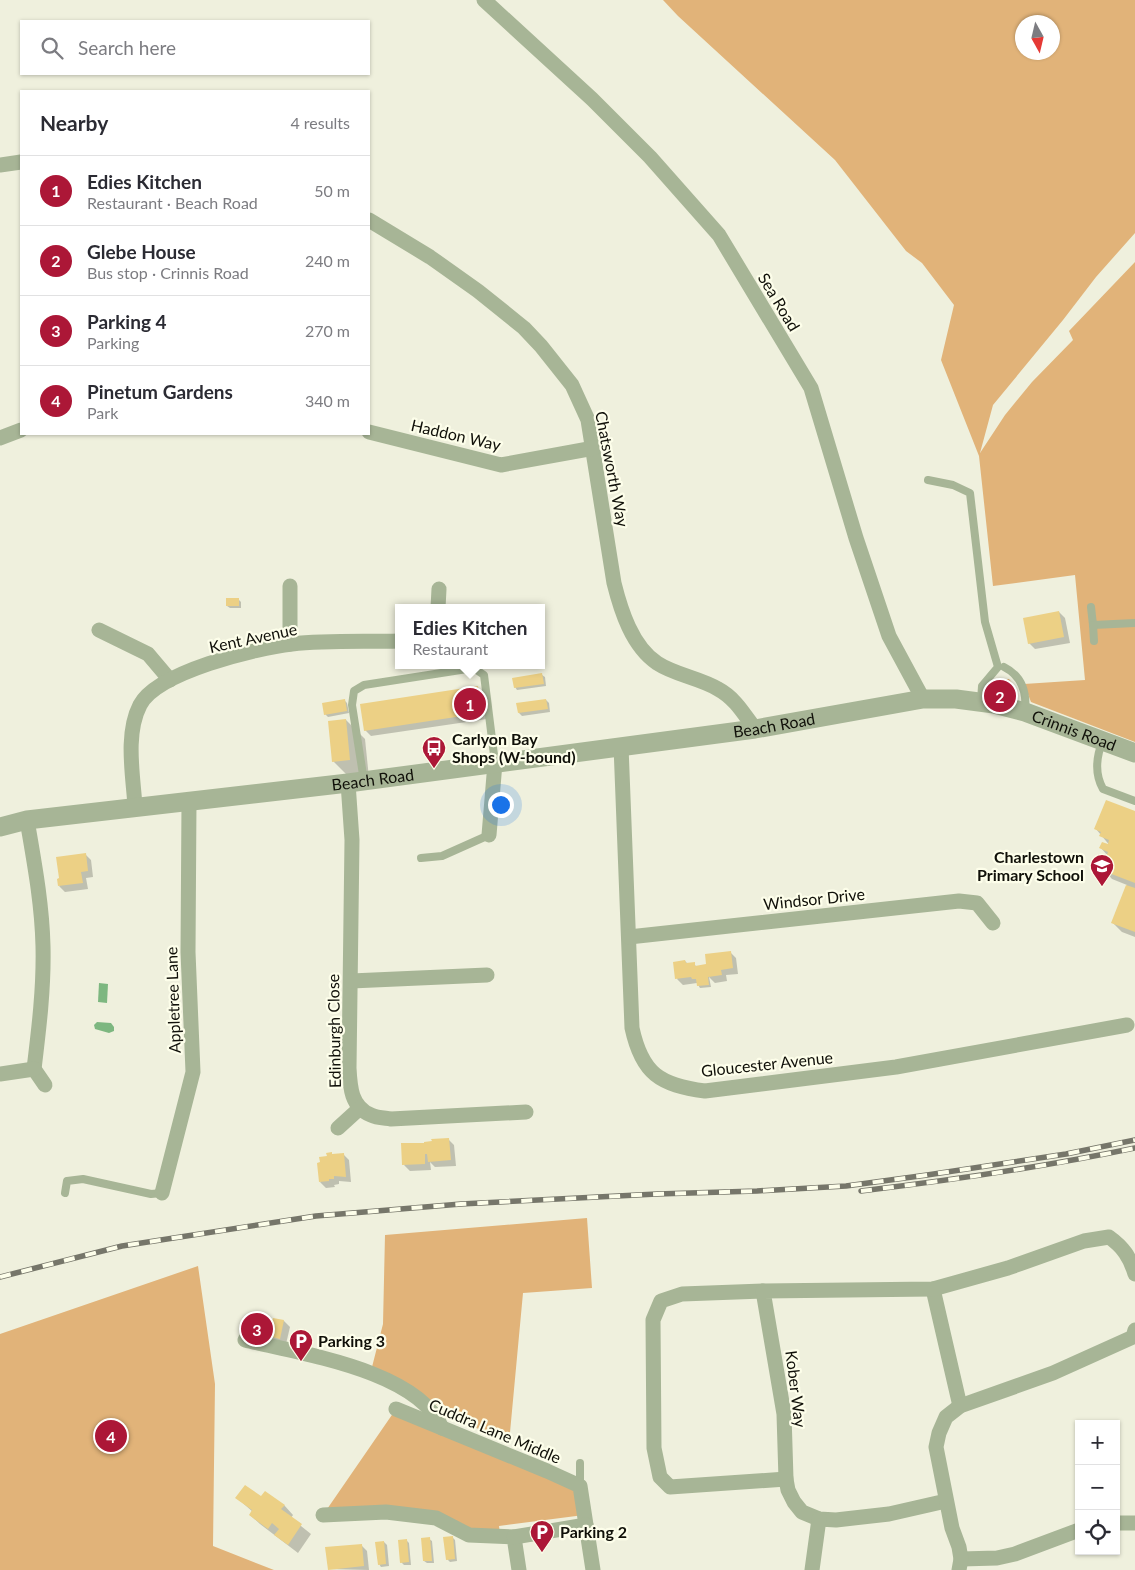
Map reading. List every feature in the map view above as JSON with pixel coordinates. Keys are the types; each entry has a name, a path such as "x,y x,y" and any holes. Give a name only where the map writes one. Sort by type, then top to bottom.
{"street":[{"name":"Sea Road","path":"484,0 611,118 650,157 719,235 811,388 856,538 889,636 923,699"},
{"path":"0,166 20,162"},
{"name":"Chatsworth Way","path":"370,221 430,257 478,291 524,328 572,384 588,420 594,448 614,583 619,604 635,638 644,652 658,664 719,689 740,706 754,728"},
{"path":"0,438 20,430"},
{"name":"Haddon Way","path":"370,432 500,465 594,448"},
{"path":"290,586 290,644"},
{"path":"438,604 439,588"},
{"path":"99,630 148,654 170,680"},
{"name":"Kent Avenue","path":"135,806 131,737 134,720 141,703 154,689 170,680 226,658 290,644 395,641"},
{"name":"Crinnis Road","path":"923,699 981,701 1025,712 1135,753"},
{"name":"Beach Road","path":"0,827 27,820 135,806 189,802 356,782 754,728 923,699"},
{"name":"Gloucester Avenue","path":"620,746 632,1028 639,1053 648,1067 660,1079 681,1088 706,1091 896,1067 1127,1025"},
{"path":"489,835 495,763"},
{"name":"Edinburgh Close","path":"356,782 352,840 350,1089 356,1105 360,1108"},
{"name":"Appletree Lane","path":"162,1193 193,1072 188,952 189,802"},
{"path":"27,820 40,905 43,944 43,983 34,1069 45,1085"},
{"name":"Windsor Drive","path":"629,937 960,901 977,903 993,923"},
{"path":"351,981 487,975"},
{"path":"0,1074 34,1069"},
{"path":"338,1128 360,1108 371,1115 391,1119 526,1112"},
{"path":"786,1479 670,1487 660,1477 654,1448 653,1320 661,1300 682,1294 763,1290 933,1289 1008,1268 1084,1241 1108,1237 1122,1246 1132,1263 1135,1274"},
{"path":"933,1289 960,1406"},
{"name":"Kober Way","path":"763,1290 784,1414 786,1479 788,1490 802,1512 819,1519 836,1520 889,1514 946,1501"},
{"path":"1075,1532 1015,1554 960,1564 959,1547 952,1528 936,1447 939,1433 946,1417 960,1406 1053,1373 1133,1336 1135,1330"},
{"path":"245,1340 361,1368 395,1383 423,1401 436,1415 442,1428"},
{"name":"Cuddra Lane Middle","path":"396,1410 580,1486"},
{"path":"580,1486 593,1570"},
{"path":"323,1515 386,1512 436,1518 469,1535 514,1537 586,1525"},
{"path":"812,1570 819,1519"},
{"path":"1120,1523 1135,1523"},
{"path":"514,1537 519,1570"}],"lane":[{"path":"928,480 953,485 970,493 985,622 998,667 982,686 981,701"},
{"path":"1091,607 1094,641"},
{"path":"1093,625 1135,623"},
{"path":"1004,667 1014,672 1021,682 1026,701 1025,712"},
{"path":"356,782 352,706 354,690 364,684 467,669 475,669 484,675 495,763"},
{"path":"1103,740 1098,751 1096,765 1100,784 1103,789 1135,801"},
{"path":"421,858 442,856 489,835"},
{"path":"65,1193 67,1181 83,1179 151,1194 162,1193"},
{"path":"580,1463 580,1486"}],"shaded area":[{"path":"663,0 1135,0 1135,233 1096,277 993,405 980,453 1005,415 1032,382 1073,340 1069,331 1135,262 1135,742 1031,702 1024,684 1085,680 1075,575 993,586 979,456 941,360 954,305 922,263 906,251 835,160"},
{"path":"1000,679 1009,679 1013,684 1016,695 992,690"},
{"path":"99,983 108,984 107,1003 98,1002"},
{"path":"97,1022 111,1023 114,1031 109,1033 95,1029 94,1025"},
{"path":"587,1218 592,1288 523,1293 509,1443 459,1420 404,1382 372,1367 383,1324 385,1235"},
{"path":"198,1266 215,1384 213,1546 274,1570 0,1570 0,1334"},
{"path":"396,1409 580,1486 584,1515 499,1526 500,1535 469,1535 436,1518 323,1515"}],"building":[{"path":"226,598 239,598 239,606 226,606"},
{"path":"1059,611 1064,637 1028,644 1023,618"},
{"path":"542,673 544,684 514,688 512,678"},
{"path":"478,686 482,713 364,731 360,704"},
{"path":"345,699 347,711 324,715 322,703"},
{"path":"546,699 548,709 518,713 516,703"},
{"path":"346,719 350,760 332,762 328,721"},
{"path":"1106,800 1135,811 1135,883 1101,870 1108,852 1099,848 1102,842 1108,844 1109,840 1099,836 1101,832 1094,829"},
{"path":"86,853 88,871 81,872 83,883 58,886 57,879 59,878 56,857"},
{"path":"1126,885 1135,888 1135,932 1111,923"},
{"path":"731,951 733,968 721,970 722,975 708,977 709,985 697,986 696,979 691,977 675,979 673,962 685,960 686,963 695,962 695,966 706,964 705,954"},
{"path":"449,1138 451,1160 428,1162 427,1154 425,1154 425,1164 402,1165 401,1143 424,1143 432,1141 431,1139"},
{"path":"332,1152 332,1154 344,1153 346,1177 334,1176 334,1179 329,1179 329,1181 319,1182 317,1163 320,1162 319,1157 327,1156 326,1153"},
{"path":"273,1318 284,1320 280,1339 268,1336"},
{"path":"245,1485 261,1496 265,1491 285,1505 281,1509 302,1524 288,1545 274,1535 279,1529 272,1523 268,1529 249,1515 252,1510 235,1498"},
{"path":"453,1536 455,1559 446,1560 443,1537"},
{"path":"430,1537 432,1561 423,1561 421,1538"},
{"path":"407,1539 409,1562 400,1563 398,1540"},
{"path":"384,1541 386,1564 378,1565 375,1542"},
{"path":"362,1544 364,1566 328,1570 325,1547"}],"railway":[{"path":"0,1277 122,1246 316,1216 461,1204 846,1186 1066,1154 1135,1140"},
{"path":"861,1191 998,1172 1135,1148"}],"place":[{"name":"Glebe House","path":"1000,696"},
{"name":"Edies Kitchen","path":"470,704"},
{"name":"Carlyon Bay Shops (W-bound)","path":"434,769"},
{"name":"Charlestown Primary School","path":"1102,887"},
{"name":"Parking 4","path":"257,1329"},
{"name":"Parking 3","path":"301,1362"},
{"name":"Pinetum Gardens","path":"111,1436"},
{"name":"Parking 2","path":"542,1553"}]}
